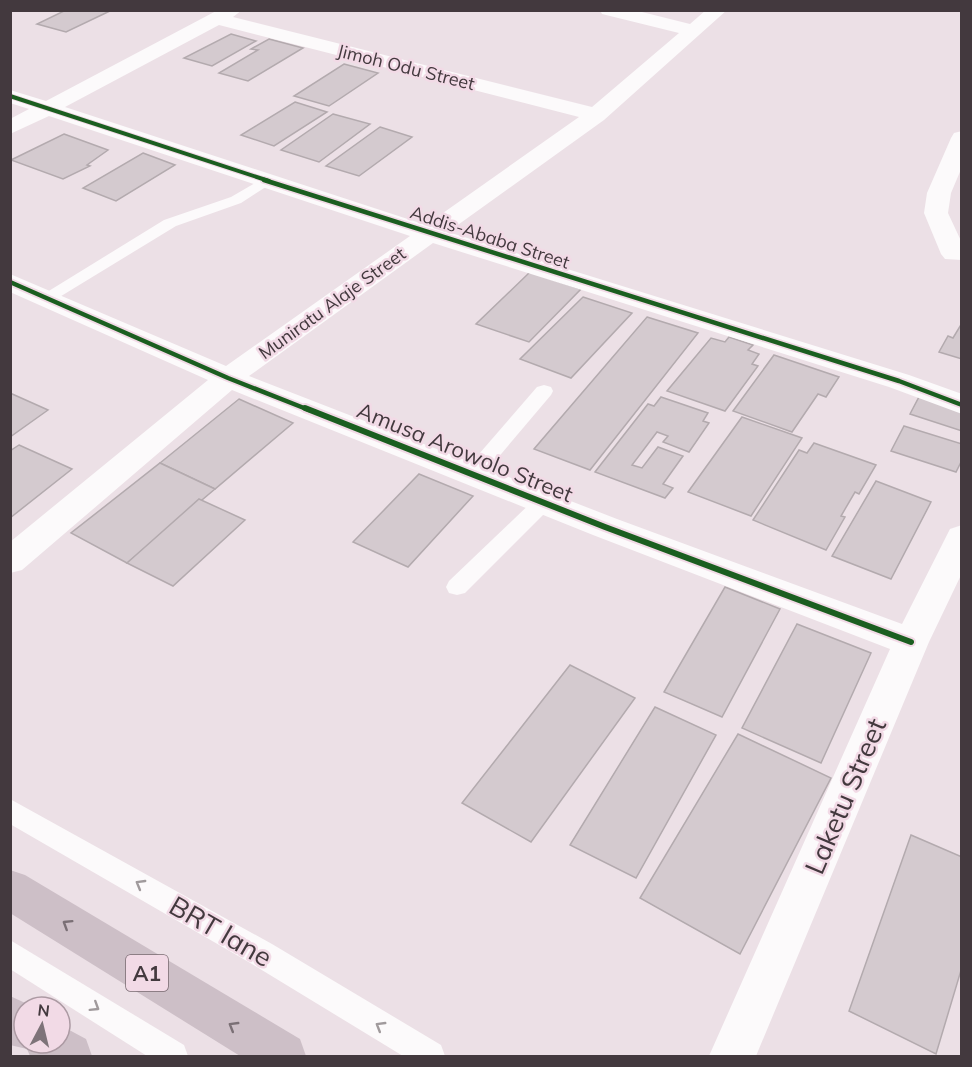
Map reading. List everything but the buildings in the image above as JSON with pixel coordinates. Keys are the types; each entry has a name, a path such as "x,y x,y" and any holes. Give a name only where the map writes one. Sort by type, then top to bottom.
{"highway":[{"name":"A1","path":"10,889 283,1056"}],"street":[{"path":"609,10 693,31"},
{"name":"Muniratu Alaje Street","path":"10,561 228,378 596,115 718,10"},
{"name":"Jimoh Odu Street","path":"10,128 225,15 596,115"},
{"name":"Addis-Ababa Street","path":"10,96 429,234 899,381 962,405"},
{"path":"954,255 936,213 939,193 962,138"},
{"name":"Amusa Arowolo Street","path":"10,282 228,378 911,642"},
{"name":"Laketu Street","path":"733,1056 911,642 962,537"}],"lane":[{"path":"47,297 170,223 236,200 267,180"},
{"path":"473,474 544,391"},
{"path":"457,586 544,502"},
{"name":"BRT lane","path":"10,810 262,954 430,1056"},
{"path":"10,953 173,1056"}],"cycle path":[{"path":"10,96 429,234 899,381 962,405"},
{"path":"10,282 228,378 605,527 911,642"}]}
